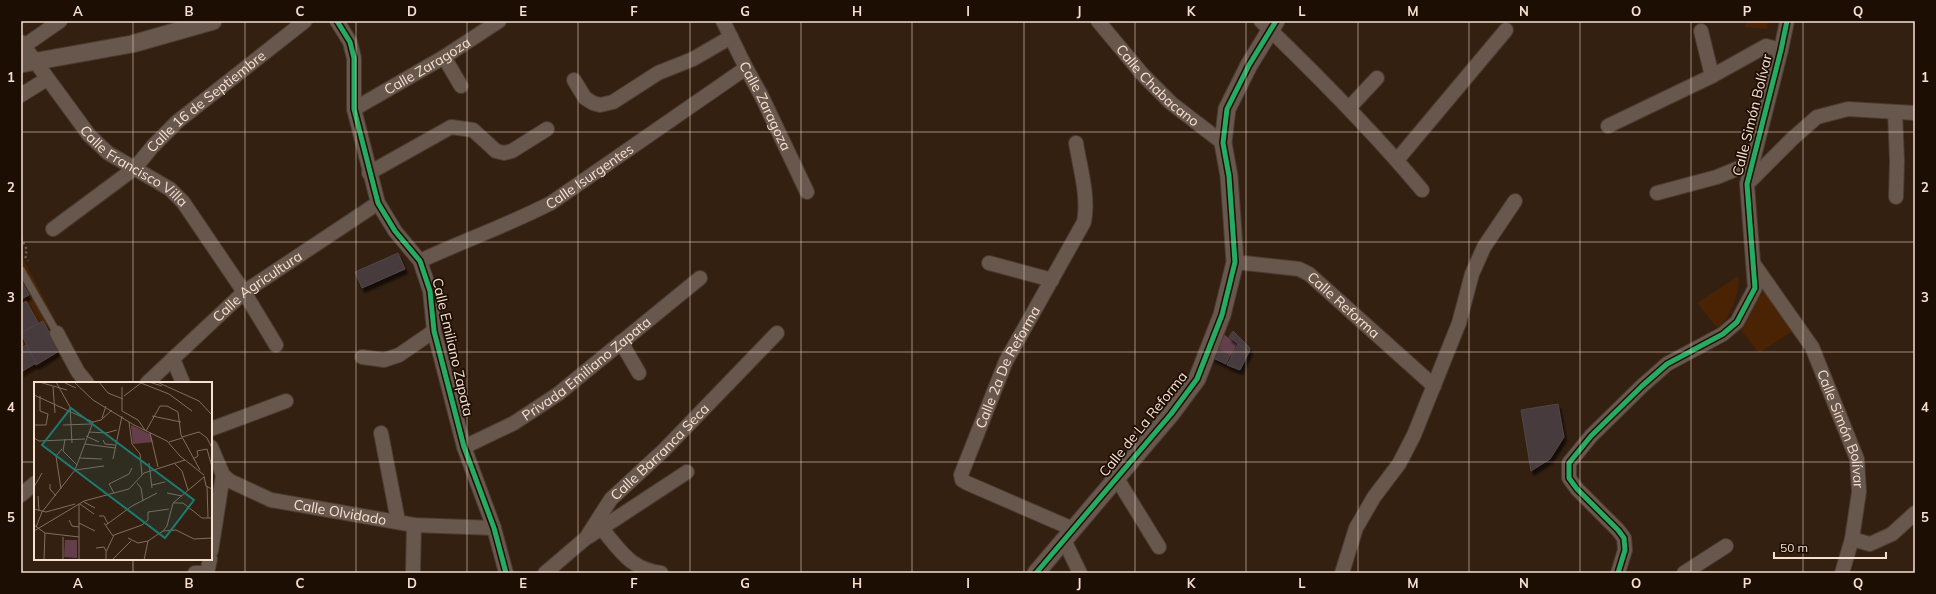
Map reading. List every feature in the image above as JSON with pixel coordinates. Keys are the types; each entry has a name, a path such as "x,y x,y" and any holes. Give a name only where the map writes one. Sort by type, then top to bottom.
{"street":[{"path":"23,44 60,21"},
{"path":"28,63 132,44 213,21"},
{"name":"Calle 16 de Septiembre","path":"53,228 134,168 178,122 305,21"},
{"name":"Calle Emiliano Zapata","path":"337,21 350,42 354,58 354,109 369,173 378,203 395,231 420,261 430,291 434,331 464,447 494,528 506,573"},
{"name":"Calle Zaragoza","path":"354,109 444,58 499,21"},
{"name":"Calle Zaragoza","path":"724,21 807,192"},
{"name":"Calle Chabacano","path":"1098,21 1143,75 1171,103 1223,143"},
{"name":"Calle Simón Bolívar","path":"1786,21 1781,50 1747,184 1753,262 1812,347 1857,459 1859,492 1852,539 1842,573"},
{"path":"1269,24 1397,160 1422,190"},
{"name":"Calle de La Reforma","path":"1036,573 1171,414 1197,379 1222,315 1235,262 1229,176 1223,143 1227,109 1269,24"},
{"path":"1397,160 1506,30"},
{"path":"1702,31 1712,76"},
{"path":"574,80 585,98 593,103 600,105 613,102 658,74 693,59 731,37"},
{"name":"Calle Francisco Villa","path":"23,44 28,63 48,79 89,135 108,153 170,189 183,202 244,292 276,345"},
{"path":"1608,126 1712,76 1766,46 1781,50"},
{"path":"444,58 461,86"},
{"name":"Calle Isurgentes","path":"420,261 476,236 517,220 551,203 746,68"},
{"path":"1349,108 1378,78"},
{"path":"21,95 48,79"},
{"path":"1747,184 1792,139 1817,117 1848,109 1915,113"},
{"path":"1895,112 1897,161 1896,197"},
{"path":"369,173 451,127 473,130 496,151 504,153 512,152 547,129"},
{"name":"Calle 2a De Reforma","path":"1068,534 967,483 962,480 960,475 1006,361 1079,232 1086,213 1076,143"},
{"path":"1657,193 1718,177 1751,164"},
{"path":"1342,573 1356,528 1374,496 1399,464 1434,386 1459,323 1472,274 1484,247 1515,201"},
{"name":"Calle Agricultura","path":"148,382 244,292 378,203"},
{"name":"Calle Reforma","path":"1235,262 1299,268 1309,274 1434,386"},
{"path":"1618,573 1625,550 1624,538 1618,530 1577,490 1569,478 1569,463 1591,436 1642,386 1667,364 1723,334 1737,322 1755,288 1753,262"},
{"path":"989,263 1052,280"},
{"name":"Privada Emiliano Zapata","path":"464,447 514,422 558,394 700,278"},
{"path":"362,357 384,360 399,355 434,331"},
{"path":"57,333 78,372 86,382"},
{"name":"Calle Barranca Seca","path":"545,573 586,538 611,499 664,450 778,333"},
{"path":"621,342 638,373"},
{"path":"173,359 183,382"},
{"path":"212,429 286,401"},
{"path":"381,433 398,521"},
{"path":"212,449 224,475 212,545"},
{"path":"586,538 602,529 687,472"},
{"name":"Calle Olvidado","path":"224,475 230,481 270,500 398,521 414,525 494,528"},
{"path":"1116,477 1159,547"},
{"path":"21,495 34,484"},
{"path":"1852,539 1870,544 1892,534 1915,513"},
{"path":"413,571 414,525"},
{"path":"602,529 627,559 646,571 661,573"},
{"path":"1068,534 1080,573"},
{"path":"1684,573 1726,546"},
{"path":"195,573 206,573 210,560"}],"lane":[{"path":"21,270 57,333"}],"shaded area":[{"path":"1746,21 1768,21 1767,29 1745,27"},
{"path":"21,254 61,331 62,352 21,378"},
{"path":"1738,276 1739,283 1734,304 1726,319 1718,329 1697,303"},
{"path":"1766,290 1793,331 1759,353 1740,329 1759,296"},
{"path":"1222,333 1237,344 1231,356 1216,347"}],"building":[{"path":"398,253 405,269 362,288 355,272"},
{"path":"21,281 29,295 21,299"},
{"path":"26,301 39,324 21,333 21,305"},
{"path":"43,321 59,351 36,365 21,333"},
{"path":"1233,331 1250,348 1249,352 1229,337"},
{"path":"1238,344 1249,352 1240,370 1227,365"},
{"path":"26,345 36,363 21,372 21,348"},
{"path":"1215,347 1230,355 1226,364 1211,357"},
{"path":"1558,404 1564,437 1550,459 1531,471 1521,410"}],"cycle path":[{"path":"337,21 350,42 354,58 354,109 378,203 395,231 420,261 430,291 434,331 464,447 494,528 506,573"},
{"path":"1036,573 1171,414 1197,379 1222,315 1235,262 1229,176 1223,143 1227,109 1249,65 1276,21"},
{"path":"1618,573 1625,550 1624,538 1618,530 1577,489 1569,478 1569,463 1591,436 1642,386 1667,364 1723,334 1737,322 1755,288 1747,184 1787,21"}]}
